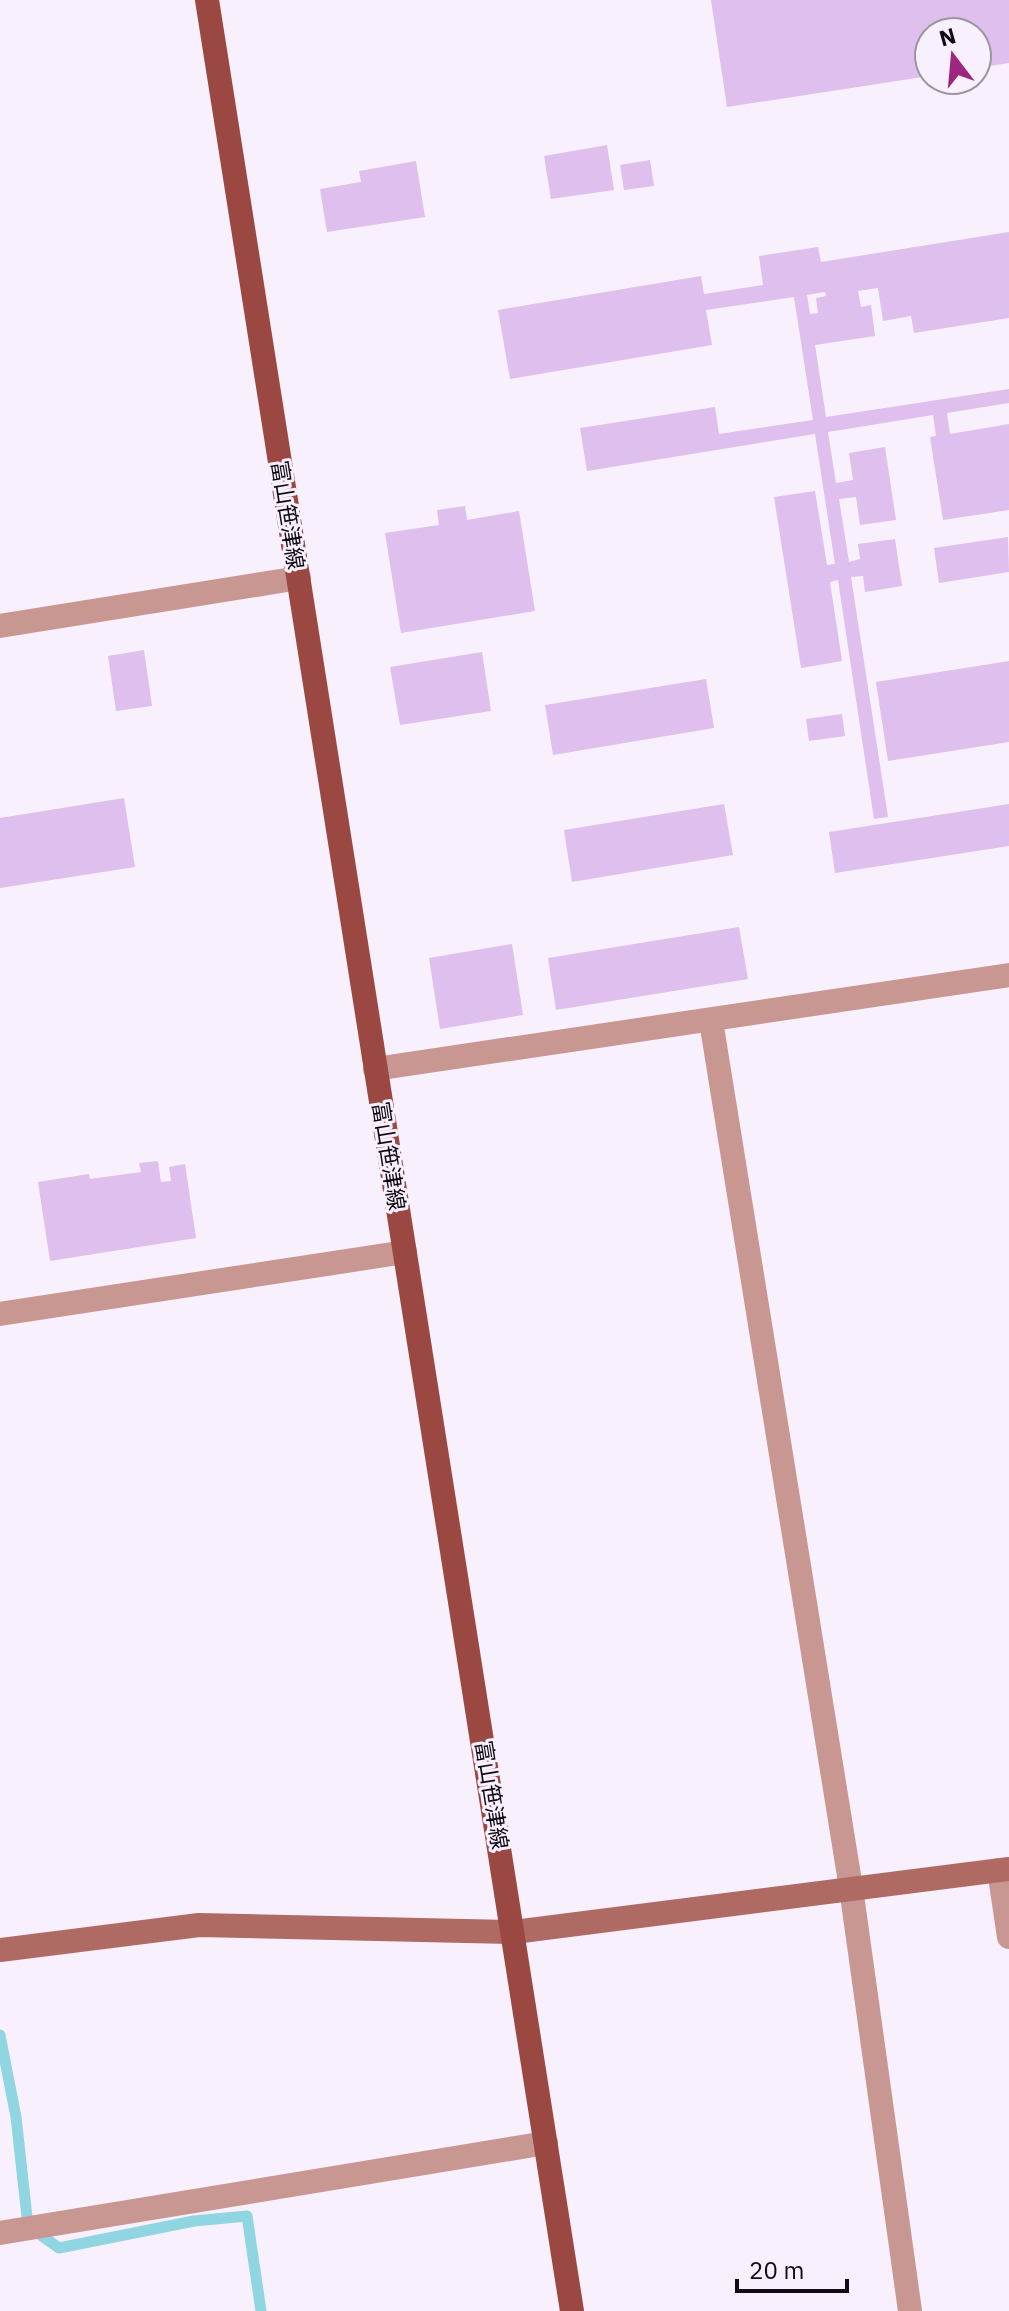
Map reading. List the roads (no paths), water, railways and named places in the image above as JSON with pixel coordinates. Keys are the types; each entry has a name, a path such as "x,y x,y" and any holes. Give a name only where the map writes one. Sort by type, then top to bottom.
{"main road":[{"name":"富山笹津線","path":"207,0 572,2311"}],"street":[{"path":"0,626 299,578"},
{"path":"375,1069 1009,975"},
{"path":"711,1021 851,1888 910,2311"},
{"path":"0,1314 405,1252"},
{"path":"0,1950 199,1925 514,1932 1004,1870 1009,1937"},
{"path":"0,2233 546,2143"}],"waterway":[{"path":"0,2035 16,2117 28,2226 59,2248 194,2221 247,2216 261,2311"}]}
